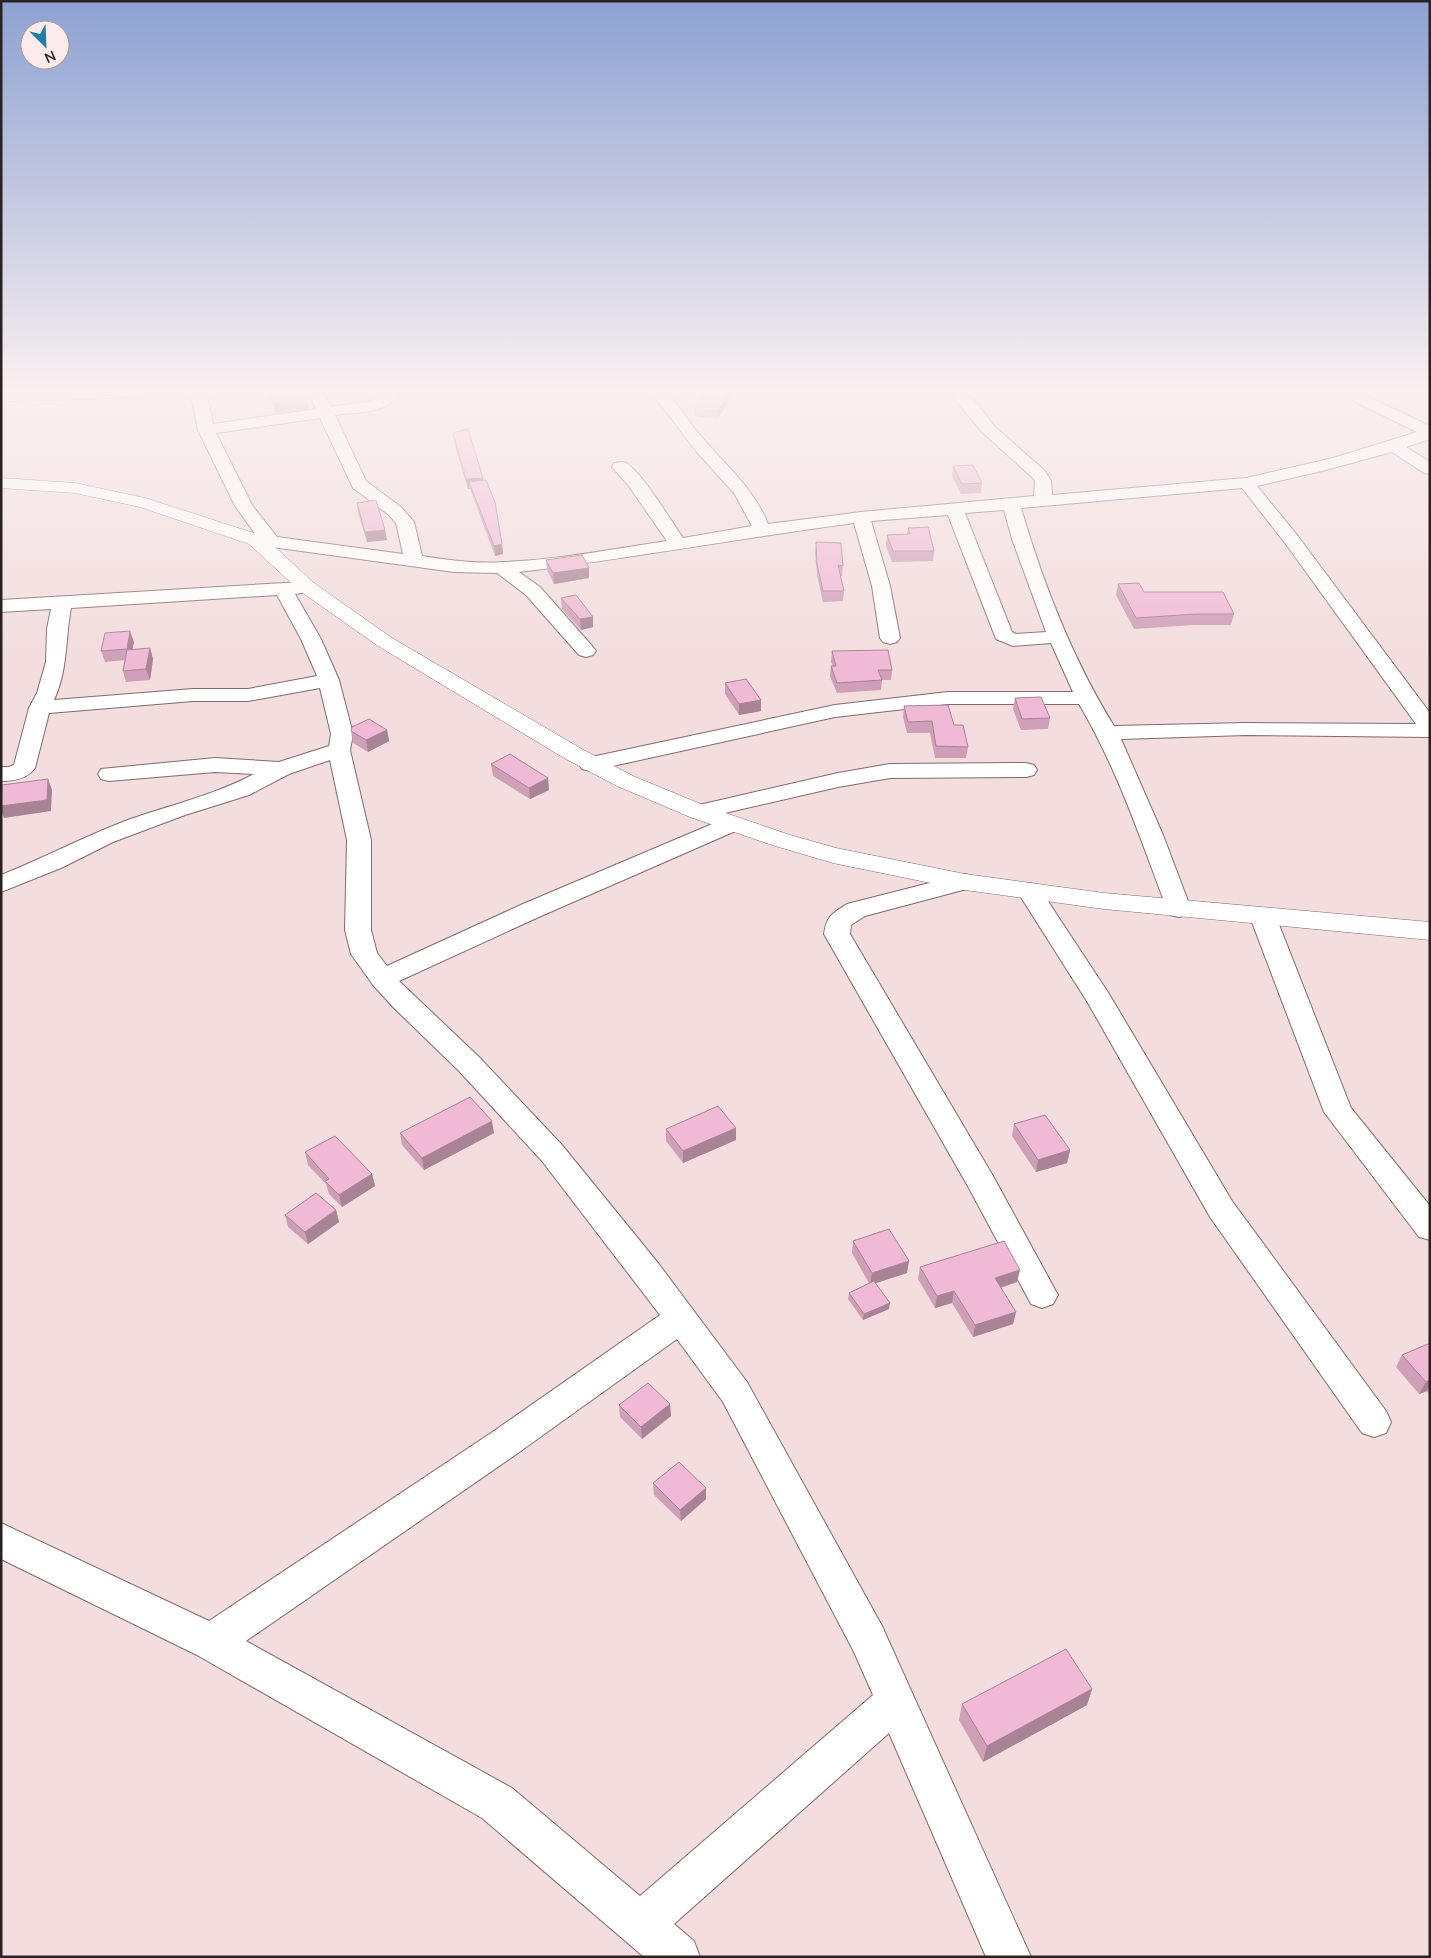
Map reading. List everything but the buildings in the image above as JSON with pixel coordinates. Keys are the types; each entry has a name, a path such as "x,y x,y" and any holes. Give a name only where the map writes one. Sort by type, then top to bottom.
{"street":[{"path":"232,481 263,542 307,587 385,642 590,764 699,812 833,855 964,882 1179,909 1430,931"},
{"path":"358,481 395,511 405,522 414,561"},
{"path":"634,481 679,544"},
{"path":"732,481 746,497 758,518 762,530"},
{"path":"1043,481 1043,501"},
{"path":"1,483 74,488 146,503 263,542 454,566 502,568 613,555 762,530 861,517 1254,481"},
{"path":"1246,483 1291,539 1430,730"},
{"path":"1011,503 1021,539 1058,637 1086,698 1107,734 1151,835 1179,909"},
{"path":"954,508 1002,635 1013,640 1058,637"},
{"path":"861,517 881,586 890,638"},
{"path":"502,568 533,591 586,651"},
{"path":"1,606 307,587"},
{"path":"283,589 311,639 329,680 342,734 338,750 359,840 358,930 364,954 382,979 402,1001 469,1064 552,1153 648,1272 735,1392 868,1639 1009,1957"},
{"path":"1,774 20,771 24,768 40,708 47,693 56,662 56,629 62,602"},
{"path":"40,708 193,694 248,695 329,680"},
{"path":"590,764 835,711 948,698 1086,698"},
{"path":"1107,734 1246,729 1430,730"},
{"path":"1,884 52,863 105,837 177,810 241,790 281,769 338,750"},
{"path":"110,774 215,764 281,769"},
{"path":"699,812 838,780 890,771 1026,770"},
{"path":"382,979 532,910 732,824"},
{"path":"964,882 856,910 839,921 837,934 982,1184 1042,1295"},
{"path":"1029,891 1100,1000 1221,1209 1374,1422"},
{"path":"1263,917 1338,1112 1430,1228"},
{"path":"211,1642 506,1442 681,1318"},
{"path":"1,1540 211,1642 497,1803 678,1957"},
{"path":"641,1924 896,1701"}]}
